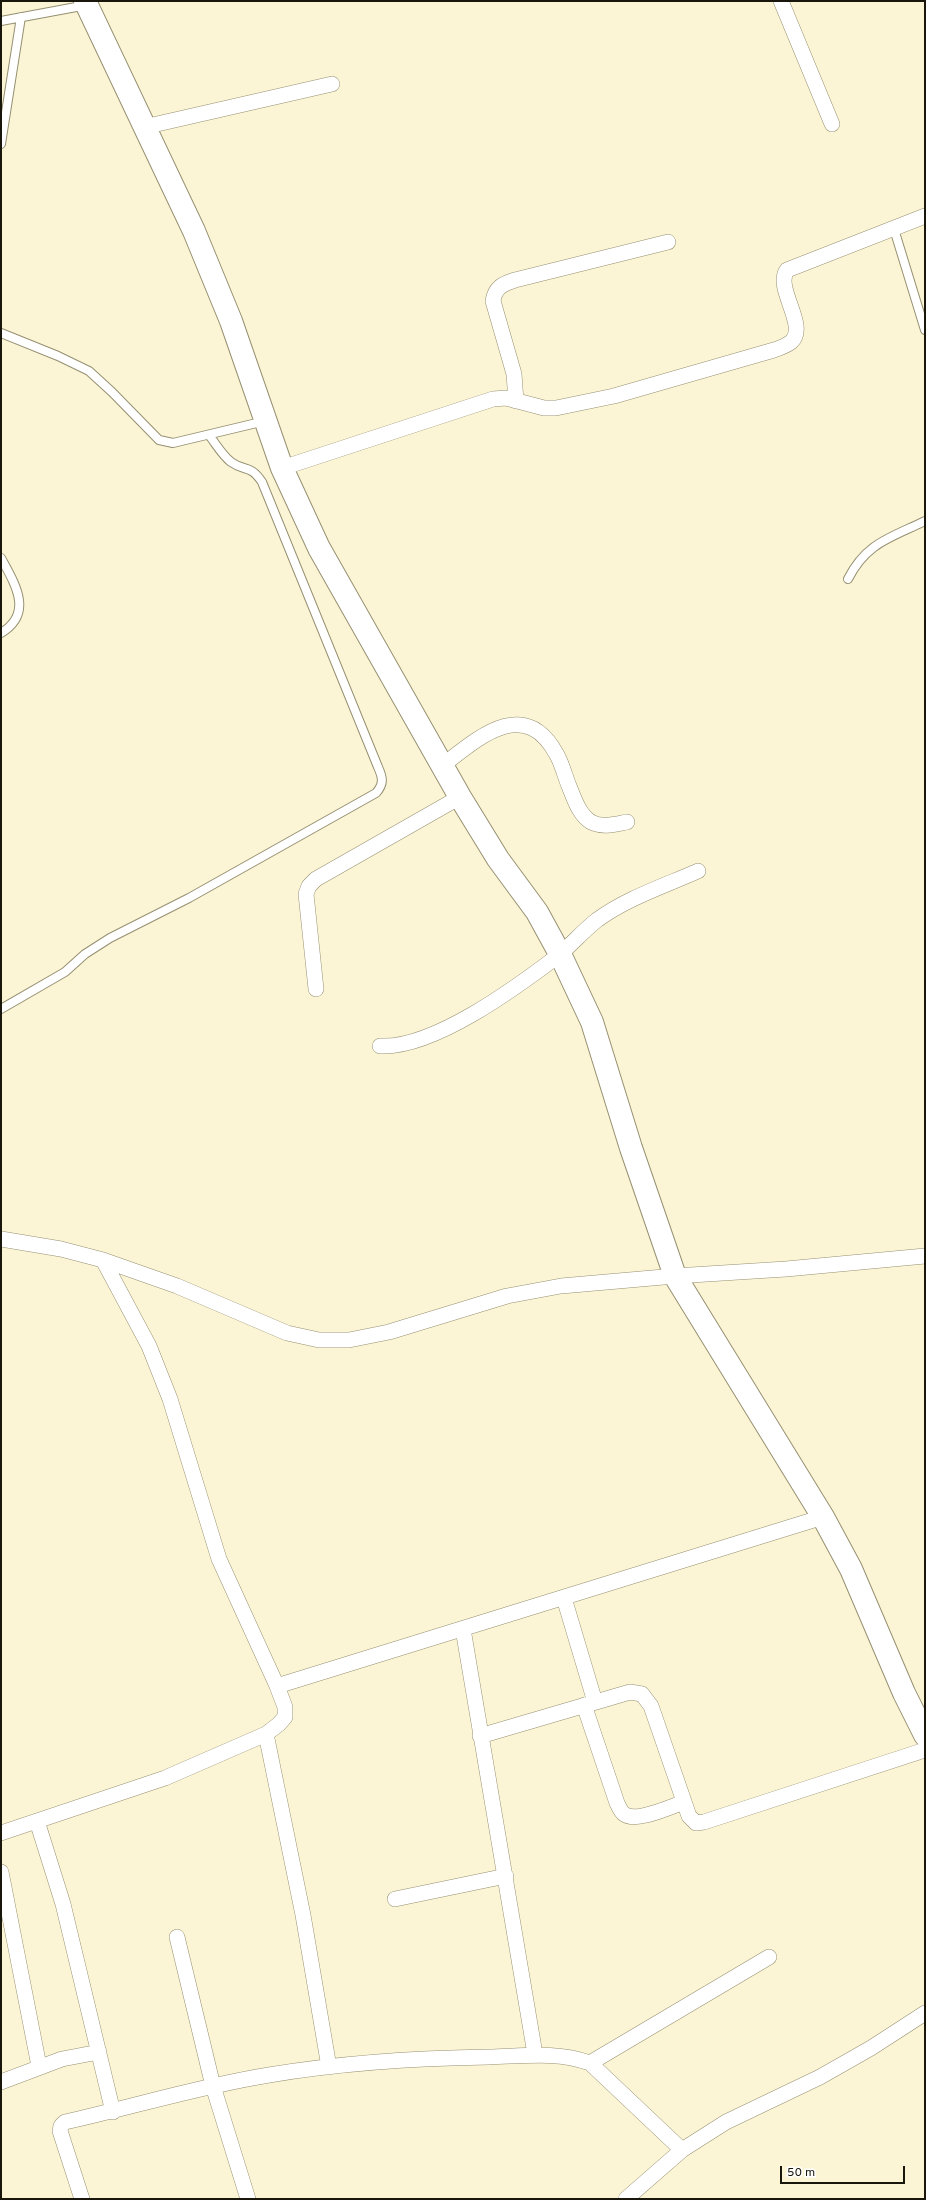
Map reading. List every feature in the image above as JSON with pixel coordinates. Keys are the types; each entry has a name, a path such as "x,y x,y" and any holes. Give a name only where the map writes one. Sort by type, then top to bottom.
{"street":[{"path":"781,1 832,124"},
{"path":"86,3 194,231 231,321 282,468 319,548 460,797 498,859 537,912 560,954 592,1022 631,1148 675,1276 823,1517 851,1569 904,1693 925,1735"},
{"path":"144,126 332,84"},
{"path":"282,468 493,399 506,398 544,408 556,408 614,396 784,346 792,341 796,335 796,326 783,279 787,270 925,216"},
{"path":"516,401 514,374 493,301 494,293 499,287 514,280 668,242"},
{"path":"442,766 486,733 505,725 518,724 531,727 545,737 557,755 580,812 591,822 603,825 627,822"},
{"path":"316,989 306,894 309,886 316,879 460,797"},
{"path":"380,1046 393,1047 434,1034 521,983 560,954 596,921 612,910 698,871"},
{"path":"1,1239 60,1249 103,1260 177,1286 287,1333 319,1340 349,1340 389,1332 507,1296 561,1286 675,1276 786,1269 925,1256"},
{"path":"1,1833 165,1778 266,1734 285,1717 285,1706 278,1686 219,1558 170,1399 149,1346 103,1260"},
{"path":"278,1686 823,1517"},
{"path":"564,1598 590,1704 617,1803 623,1813 631,1817 640,1816 684,1802"},
{"path":"463,1629 535,2054"},
{"path":"480,1736 630,1692 642,1694 651,1706 689,1816 696,1823 704,1822 925,1750"},
{"path":"266,1734 303,1915 329,2068"},
{"path":"37,1821 63,1904 113,2112"},
{"path":"1,1872 39,2066"},
{"path":"395,1899 506,1876"},
{"path":"177,1937 213,2086 248,2199"},
{"path":"590,2062 769,1957"},
{"path":"626,2199 682,2150 726,2122 820,2077 872,2048 925,2013"},
{"path":"1,2082 39,2066 62,2059 99,2052"},
{"path":"82,2199 60,2131 61,2126 65,2122 113,2112 213,2086 268,2075 434,2058 535,2054 574,2057 590,2062 682,2150"}],"lane":[{"path":"1,21 86,3"},
{"path":"1,144 21,16"},
{"path":"894,229 925,330"},
{"path":"1,333 58,356 89,372 112,392 159,440 173,443 266,421"},
{"path":"1,1009 66,972 85,954 110,938 222,880 376,793 382,786 383,778 262,482 256,472 233,463 223,455 209,435"},
{"path":"848,579 856,563 865,553 878,544 925,521"},
{"path":"1,558 15,584 20,604 17,618 9,628 1,633"}]}
